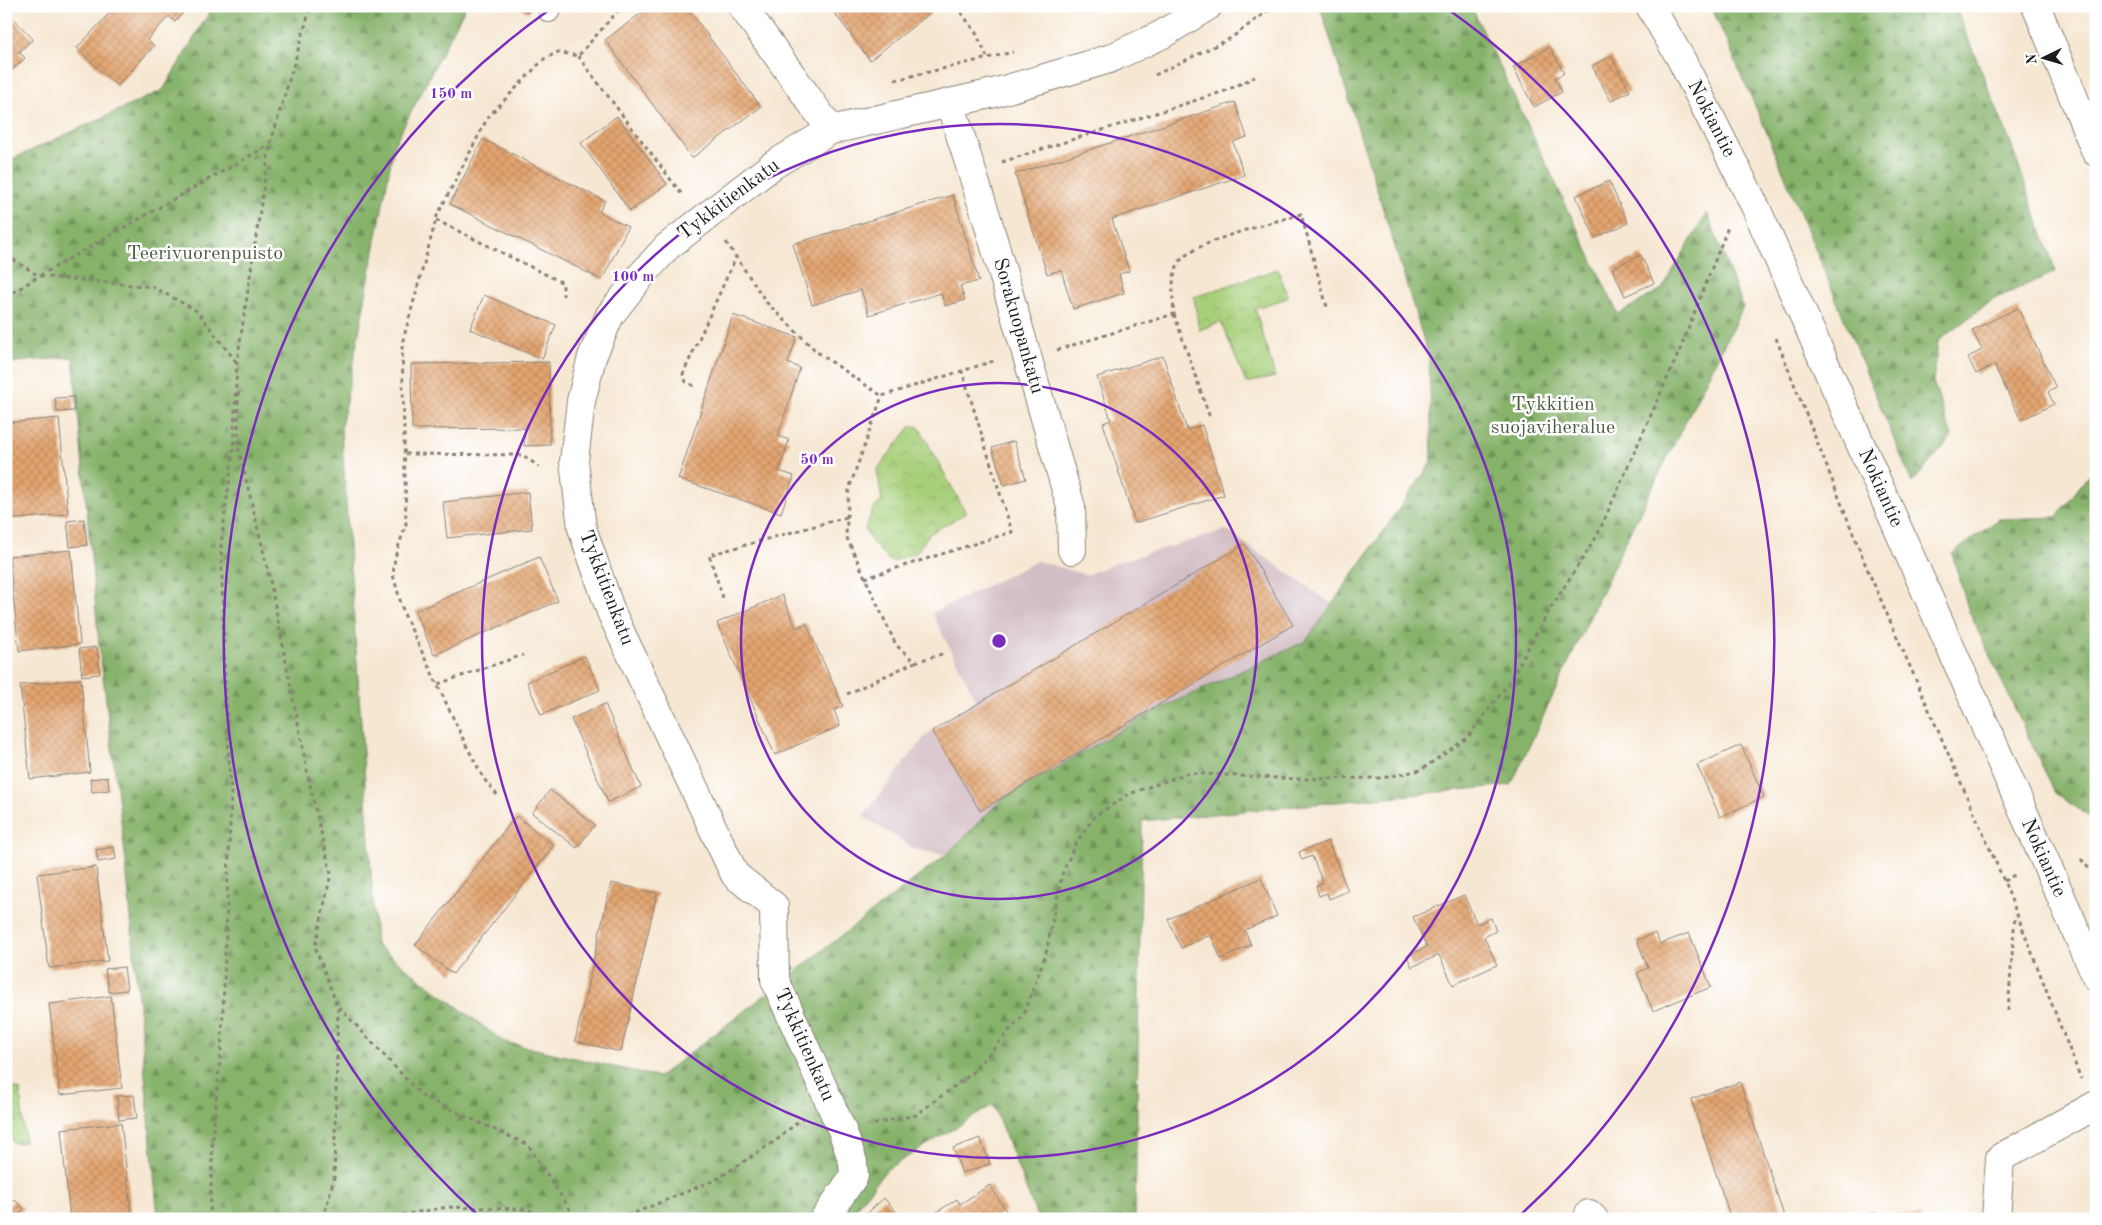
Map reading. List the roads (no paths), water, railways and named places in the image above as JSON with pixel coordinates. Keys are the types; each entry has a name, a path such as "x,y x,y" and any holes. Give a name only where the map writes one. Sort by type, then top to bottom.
{"main road":[{"path":"742,6 831,130"},
{"name":"Tykkitienkatu","path":"824,1219 854,1176 853,1162 842,1130 775,980 774,906 735,875 611,612 582,528 574,461 581,401 592,356 610,315 639,278 667,247 773,165 831,130 1035,82 1109,59 1161,35 1208,6"},
{"name":"Nokiantie","path":"1650,6 1681,59 1756,208 2096,976"},
{"path":"2036,6 2096,152"},
{"name":"Sorakuopankatu","path":"950,103 1026,351 1071,507 1072,550"},
{"path":"1996,1219 2000,1158 2094,1106"}],"park label":[{"name":"Teerivuorenpuisto","path":"205,254"},
{"name":"Tykkitien suojaviheralue","path":"1553,416"}]}
